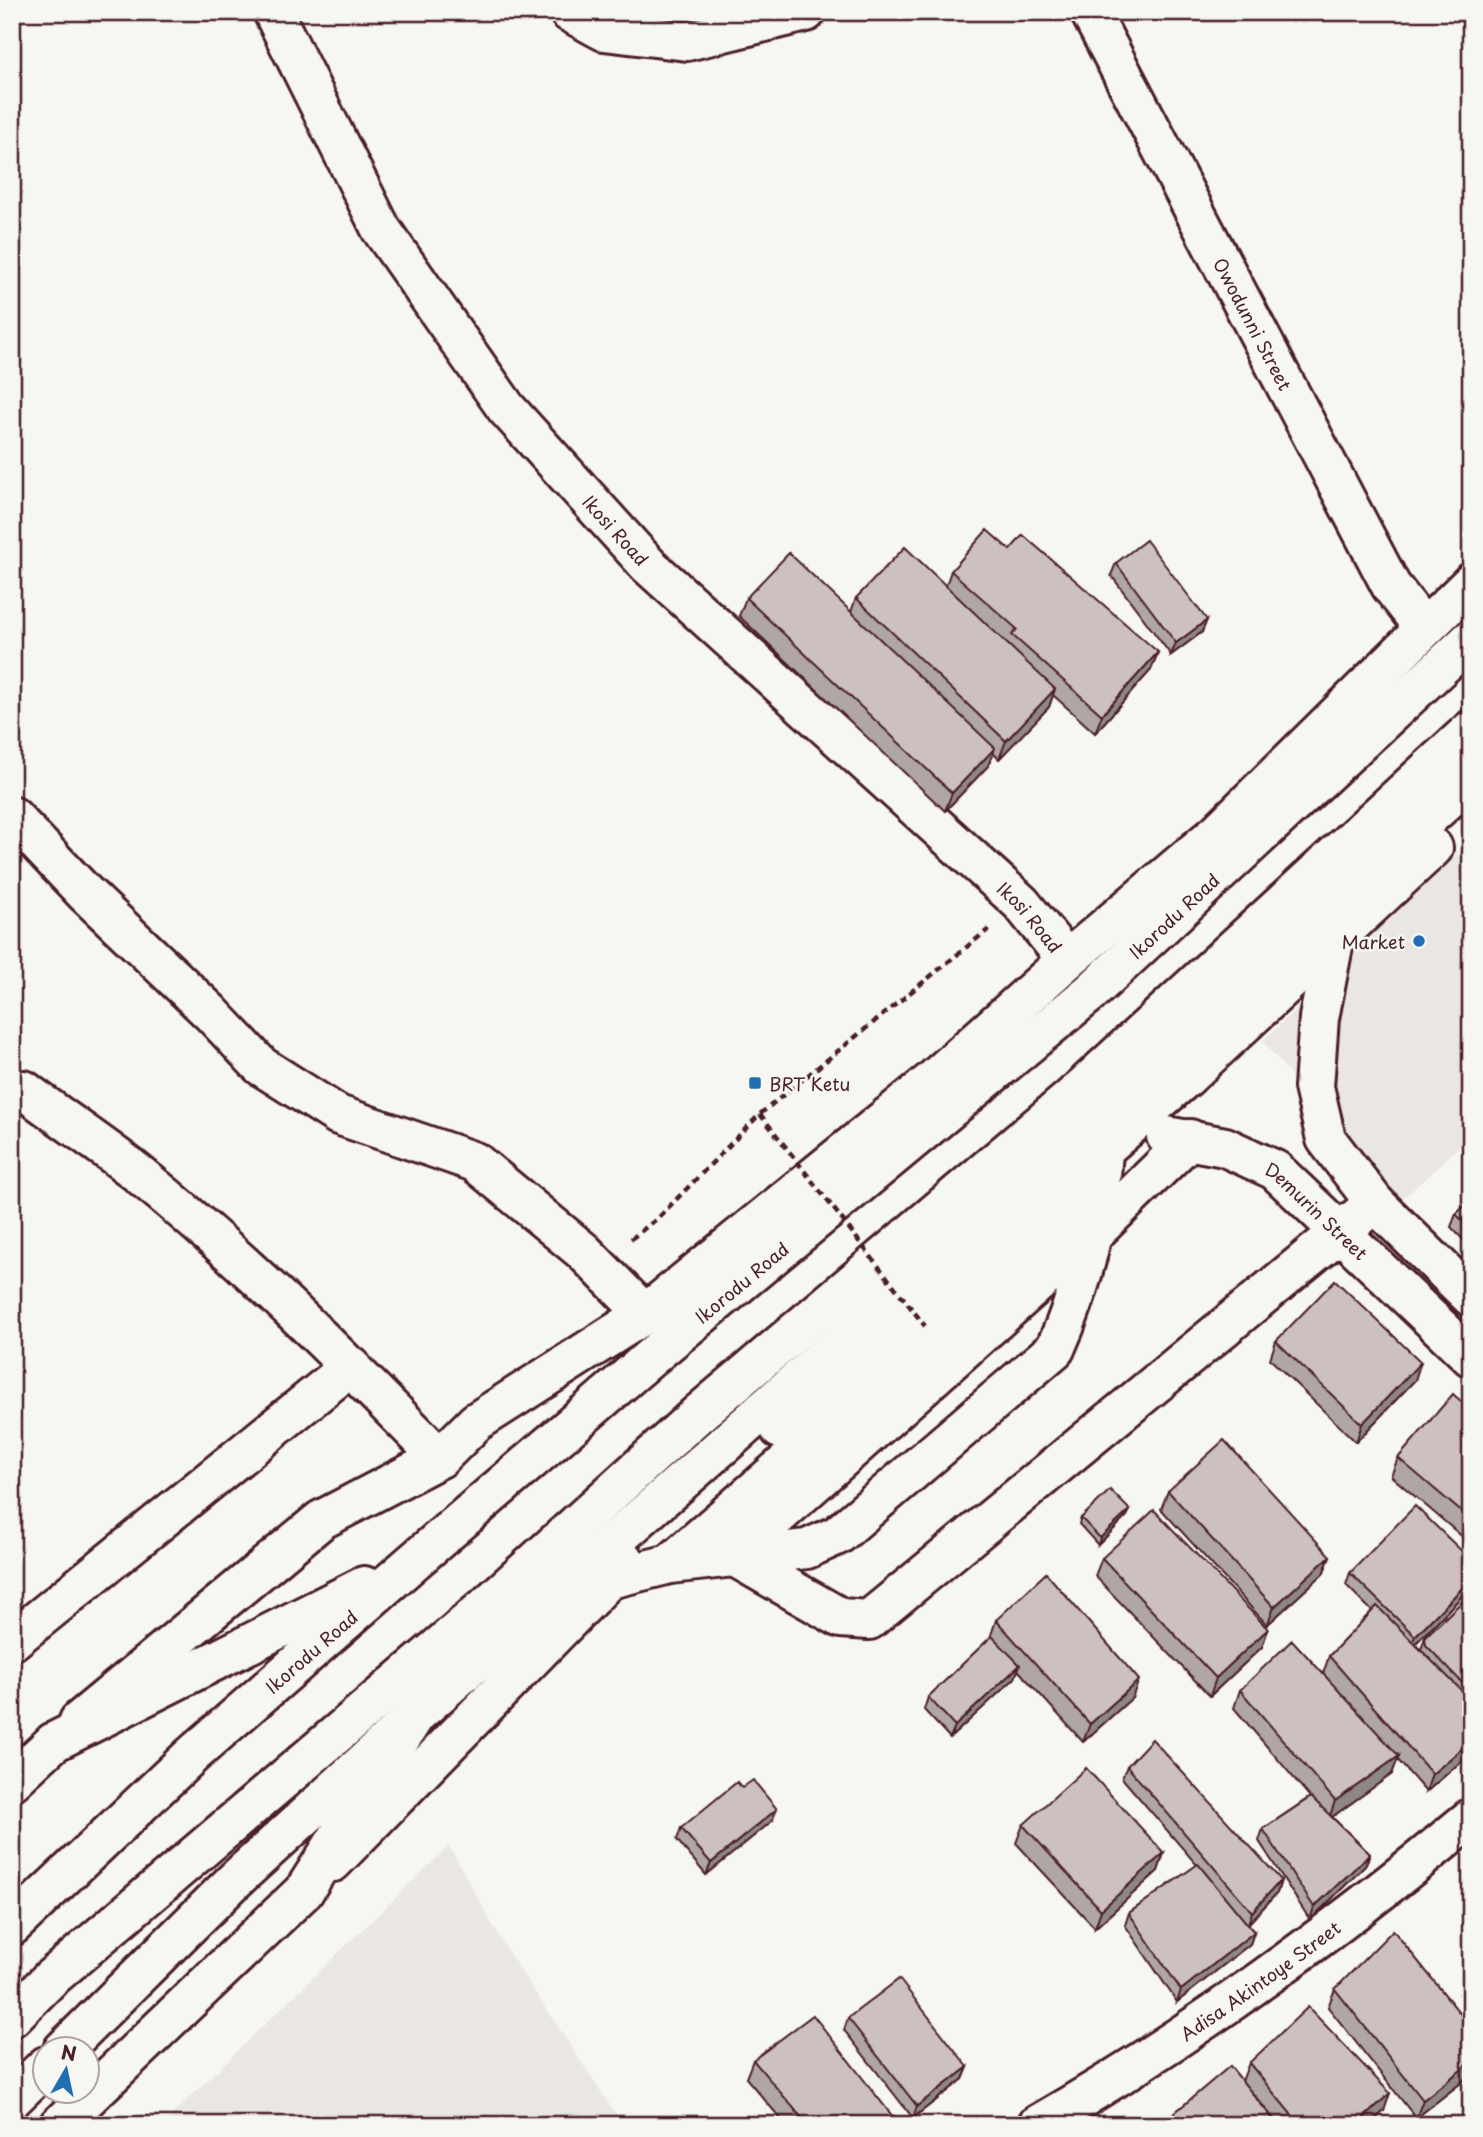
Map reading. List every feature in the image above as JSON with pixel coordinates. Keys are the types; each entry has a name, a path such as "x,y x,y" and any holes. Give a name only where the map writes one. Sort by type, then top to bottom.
{"main road":[{"name":"Ikosi Road","path":"273,12 381,229 506,408 648,565 1021,903 1067,960"},
{"path":"569,12 604,31 687,41 806,12"},
{"name":"Owodunni Street","path":"1090,12 1391,586 1424,628"},
{"name":"Ikorodu Road","path":"12,1781 54,1742 321,1520 440,1458 476,1422 645,1314 933,1080 1067,960 1217,832 1471,583"},
{"name":"Ikorodu Road","path":"12,1926 192,1755 413,1562 657,1352 1090,993 1471,639"},
{"path":"60,2125 304,1891 606,1580 1101,1121 1471,730"},
{"path":"1147,1072 1471,779"},
{"path":"12,2017 50,1979 483,1609 698,1415 1101,1121 1187,1077 1471,813"},
{"path":"12,816 85,893 211,1013 261,1066 338,1115 475,1162 597,1265 645,1314"},
{"path":"1334,941 1319,1018 1314,1087 1326,1139 1375,1203 1471,1297"},
{"path":"606,1580 670,1564 807,1549 838,1535 1055,1349 1069,1318 1093,1234 1101,1188 1101,1121 1115,1075 1147,1072 1187,1077"},
{"path":"24,1090 139,1174 351,1366 440,1458"},
{"path":"76,2036 236,1879 418,1713 1101,1121"},
{"name":"Demurin Street","path":"1101,1121 1225,1147 1275,1170 1341,1230 1471,1357"},
{"path":"733,1556 1093,1234 1190,1139"},
{"path":"670,1564 1101,1188"},
{"path":"733,1556 841,1618 869,1620 1375,1203"},
{"path":"12,1641 351,1366"},
{"path":"54,1742 413,1562"},
{"path":"12,1902 159,1760 413,1562"},
{"path":"304,1891 483,1609"},
{"name":"Adisa Akintoye Street","path":"1037,2125 1116,2079 1257,1986 1378,1895 1471,1818"},
{"path":"12,2099 32,2080"}],"path":[{"path":"597,1265 657,1218 760,1114 1021,903"},
{"path":"760,1114 925,1326"}],"shaded area":[{"name":"Market","path":"1471,841 1471,1136 1397,1204 1263,1041"},
{"path":"449,1846 505,1947 623,2125 161,2125"}],"building":[{"path":"987,530 1010,550 1023,535 1158,652 1102,715 1012,635 1017,629 951,571"},
{"path":"1146,540 1207,620 1176,643 1116,563"},
{"path":"905,547 1055,689 1006,741 856,598"},
{"path":"789,553 995,748 952,793 746,598"},
{"path":"1471,1200 1471,1230 1456,1214"},
{"path":"1335,1280 1421,1362 1362,1424 1276,1341"},
{"path":"1453,1394 1471,1410 1471,1520 1398,1458"},
{"path":"1224,1440 1330,1556 1274,1607 1168,1491"},
{"path":"1110,1490 1130,1510 1100,1538 1081,1518"},
{"path":"1415,1506 1471,1560 1471,1579 1415,1636 1350,1573"},
{"path":"1154,1510 1268,1629 1216,1678 1102,1558"},
{"path":"1046,1573 1139,1680 1090,1724 996,1620"},
{"path":"1471,1593 1471,1692 1426,1645 1425,1637"},
{"path":"1377,1606 1471,1700 1471,1741 1432,1774 1329,1656"},
{"path":"992,1636 1020,1665 955,1726 928,1697"},
{"path":"1292,1640 1399,1756 1335,1801 1240,1690"},
{"path":"1152,1739 1281,1880 1252,1912 1127,1766"},
{"path":"1086,1768 1164,1853 1101,1910 1023,1825"},
{"path":"753,1780 777,1809 711,1863 681,1828 737,1782 742,1788"},
{"path":"1311,1797 1370,1854 1314,1907 1263,1829"},
{"path":"1198,1864 1254,1932 1181,1990 1129,1913"},
{"path":"1393,1930 1471,2027 1471,2062 1423,2100 1335,1989"},
{"path":"1471,1977 1471,1988 1465,1982"},
{"path":"899,1979 968,2067 917,2106 848,2018"},
{"path":"1308,2007 1390,2093 1356,2125 1300,2125 1249,2063"},
{"path":"813,2015 893,2117 884,2125 808,2125 753,2060"},
{"path":"1230,2066 1278,2125 1182,2125 1173,2114"}],"place":[{"name":"Market","path":"1419,941"},
{"name":"BRT Ketu","path":"755,1083"}]}
